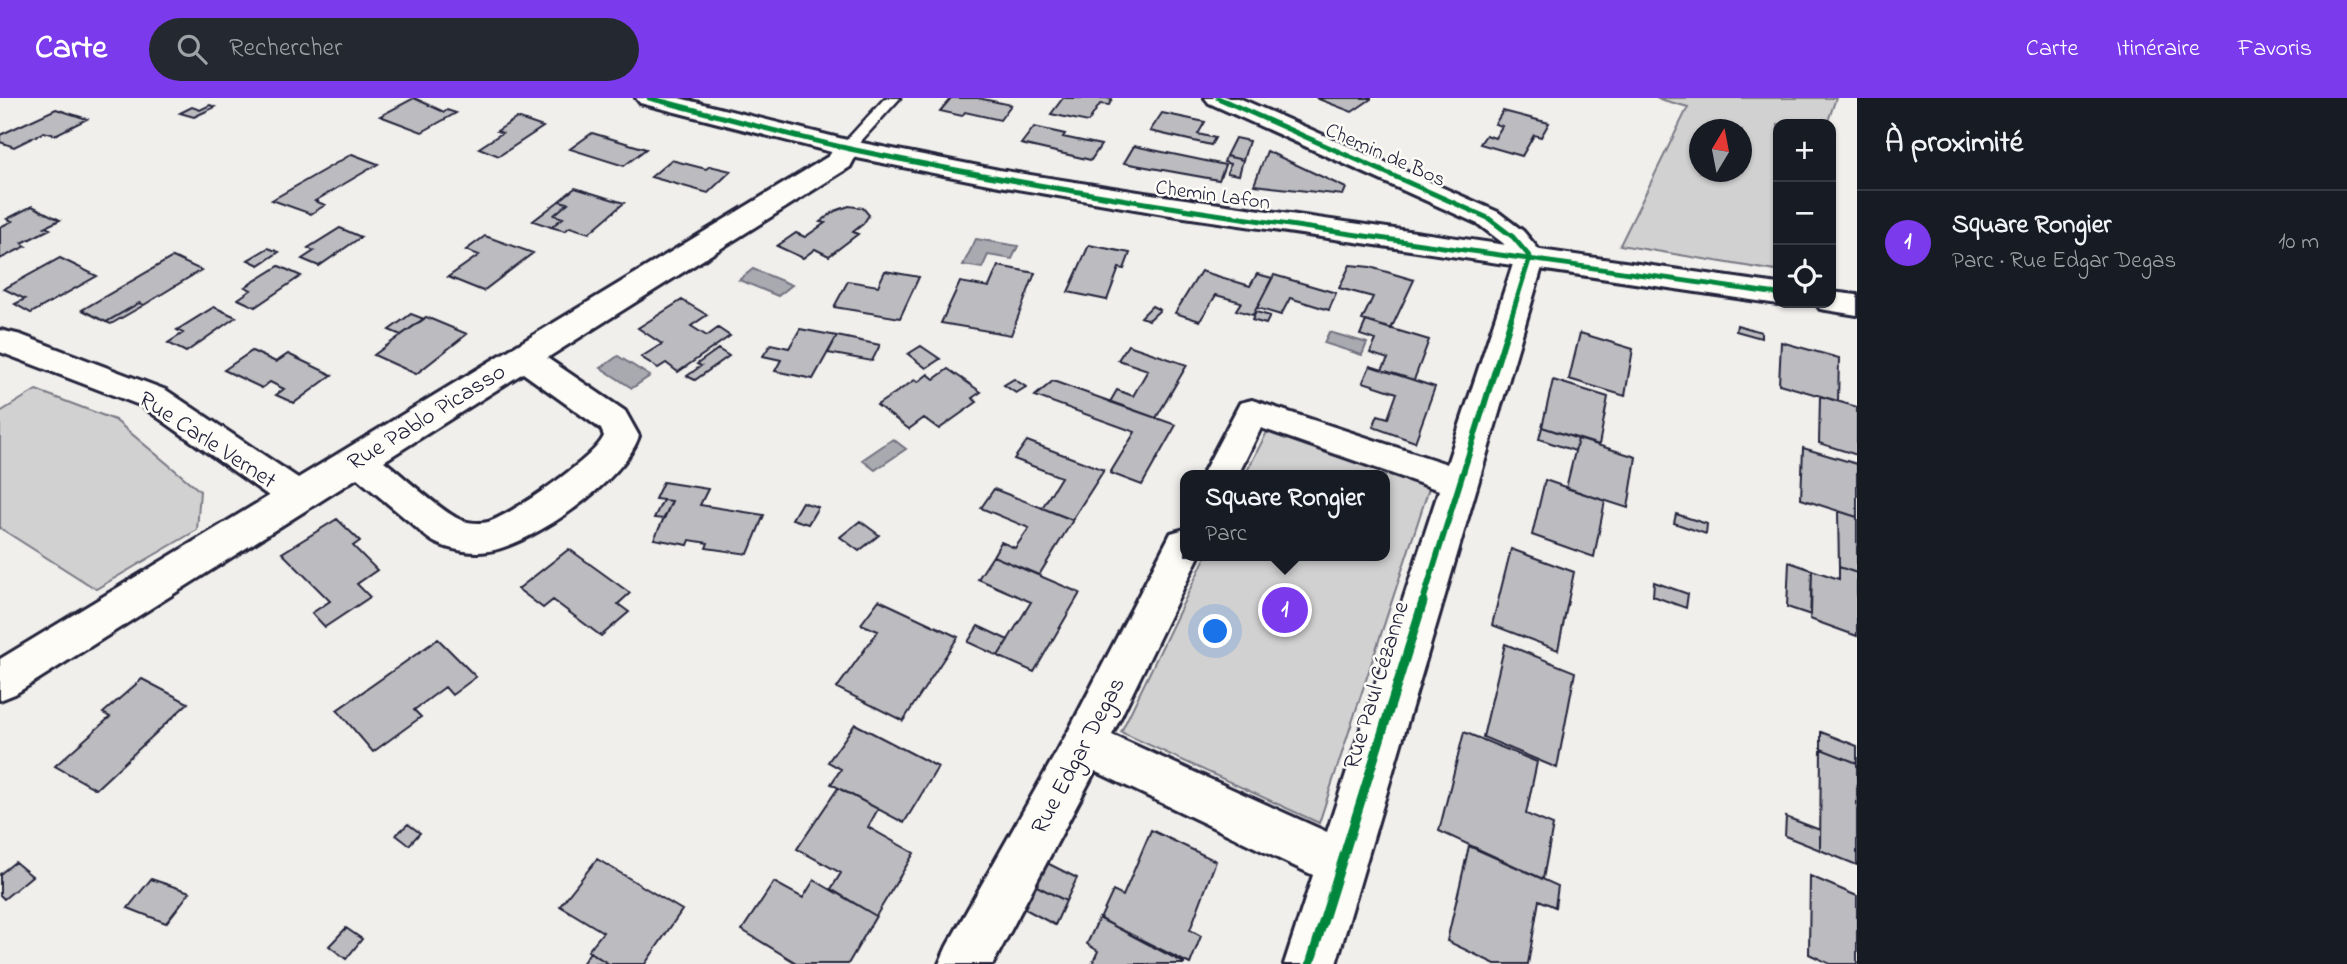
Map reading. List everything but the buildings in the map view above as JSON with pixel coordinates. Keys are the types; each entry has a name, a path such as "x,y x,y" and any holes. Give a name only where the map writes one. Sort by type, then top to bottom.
{"street":[{"name":"Chemin Lafon","path":"649,98 847,148 999,178 1164,205 1773,293"},
{"name":"Chemin de Bos","path":"1217,98 1488,218 1513,237 1530,257"},
{"name":"Rue Pablo Picasso","path":"0,681 840,162 847,148"},
{"name":"Rue Paul Cézanne","path":"1310,964 1530,257"},
{"path":"1836,303 1857,306"},
{"name":"Rue Carle Vernet","path":"0,341 9,342 154,398 297,496"},
{"path":"357,459 448,532 466,537 490,537 518,526 606,462 621,440 620,430 613,420 522,357"},
{"path":"1223,470 1252,412 1458,482"},
{"name":"Rue Edgar Degas","path":"965,964 1085,744 1180,554"},
{"path":"1085,744 1340,863"}],"lane":[{"path":"847,148 893,98"}],"shaded area":[{"path":"1656,98 1836,98 1829,119 1773,119 1773,270 1620,245 1688,107"},
{"path":"976,239 1018,246 1012,259 988,255 982,268 963,265"},
{"path":"753,269 792,285 778,296 739,280"},
{"path":"1329,332 1367,343 1362,355 1324,343"},
{"path":"618,356 650,376 632,388 601,368"},
{"path":"36,390 115,420 200,491 197,530 96,589 0,528 0,412"},
{"path":"1267,432 1377,470 1248,470"},
{"path":"893,439 906,449 875,470 862,460"},
{"path":"1390,475 1429,488 1319,823 1121,732 1204,561 1390,561"}],"cycle path":[{"path":"649,98 847,148 999,178 1164,205 1773,293"},
{"path":"1218,98 1488,218 1513,237 1530,257 1310,964"}],"place":[{"name":"Square Rongier","path":"1285,610"}]}
